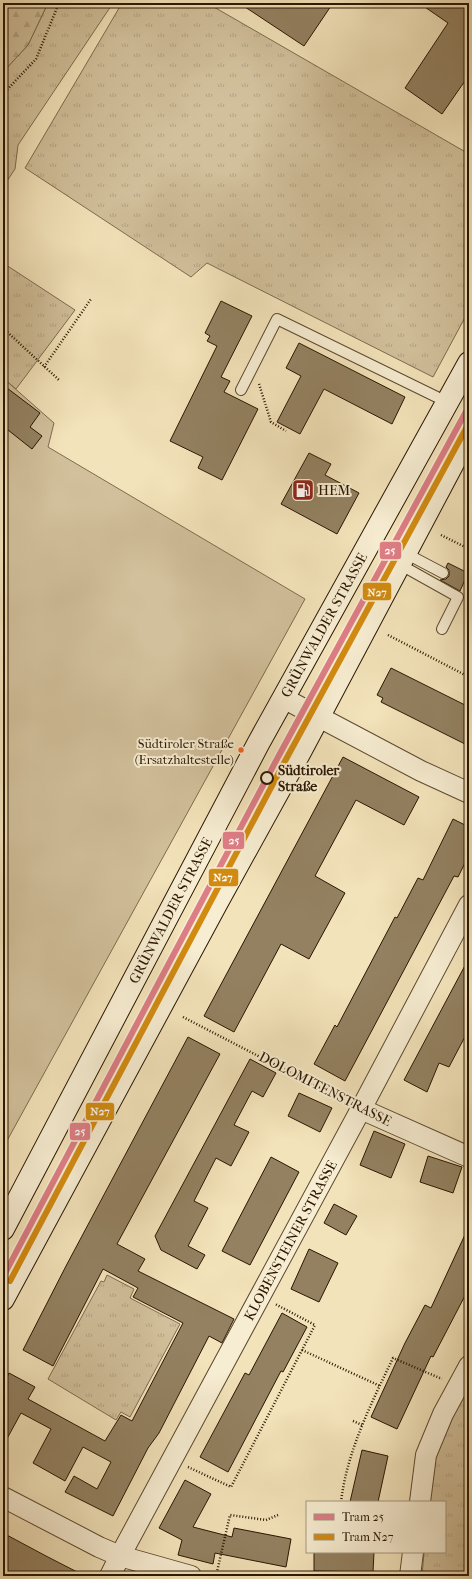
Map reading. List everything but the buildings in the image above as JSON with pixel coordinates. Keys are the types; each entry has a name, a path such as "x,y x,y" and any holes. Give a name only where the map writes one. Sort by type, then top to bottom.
{"main road":[{"name":"GRÜNWALDER STRASSE","path":"3,1229 242,773 469,363"},
{"path":"3,1299 319,717 469,433"}],"street":[{"path":"284,698 469,793"},
{"name":"KLOBENSTEINER STRASSE","path":"110,1576 469,905"},
{"name":"DOLOMITENSTRASSE","path":"361,1109 469,1157"},
{"path":"420,1501 426,1455 443,1414 469,1366"},
{"path":"3,1497 120,1556 191,1576"},
{"path":"410,1576 413,1553"}],"lane":[{"path":"241,390 277,319 447,402"},
{"path":"402,559 443,573"},
{"path":"402,559 458,597 442,628"}],"path":[{"path":"3,94 36,59 59,3"},
{"path":"3,174 6,186"},
{"path":"44,367 91,299"},
{"path":"3,328 59,380"},
{"path":"253,366 271,422 286,431"},
{"path":"441,535 469,549"},
{"path":"388,635 469,677"},
{"name":"DOLOMITENSTRASSE","path":"182,1017 361,1109"},
{"path":"172,1459 231,1487 315,1325 260,1296"},
{"path":"302,1350 380,1386"},
{"path":"341,1501 344,1481 362,1425 393,1358 458,1386"},
{"path":"353,1421 362,1425"},
{"path":"216,1576 230,1514 266,1520 278,1515"}],"green space":[{"path":"3,3 48,3 28,45 3,72"},
{"path":"48,3 113,3 18,145 15,169 3,187 3,72 28,45"},
{"path":"122,3 207,3 469,154 469,310 433,377 207,263 191,277 25,168"},
{"path":"3,263 75,310 16,389 3,378"},
{"path":"3,378 54,423 48,447 305,599 3,1148"},
{"path":"107,1275 134,1289 130,1298 180,1324 130,1417 121,1412 116,1420 48,1379 101,1281 104,1282"},
{"path":"469,1383 469,1576 422,1576 424,1553 446,1553 446,1501 429,1501 433,1460 453,1412"}],"tram line":[{"name":"25","path":"3,1277 277,759 469,406"},
{"name":"N27","path":"10,1281 284,763 469,423"}],"place":[{"name":"HEM","path":"303,490"},
{"name":"Südtiroler Straße (Ersatzhaltestelle)","path":"241,750"},
{"name":"Südtiroler Straße","path":"267,778"}]}
